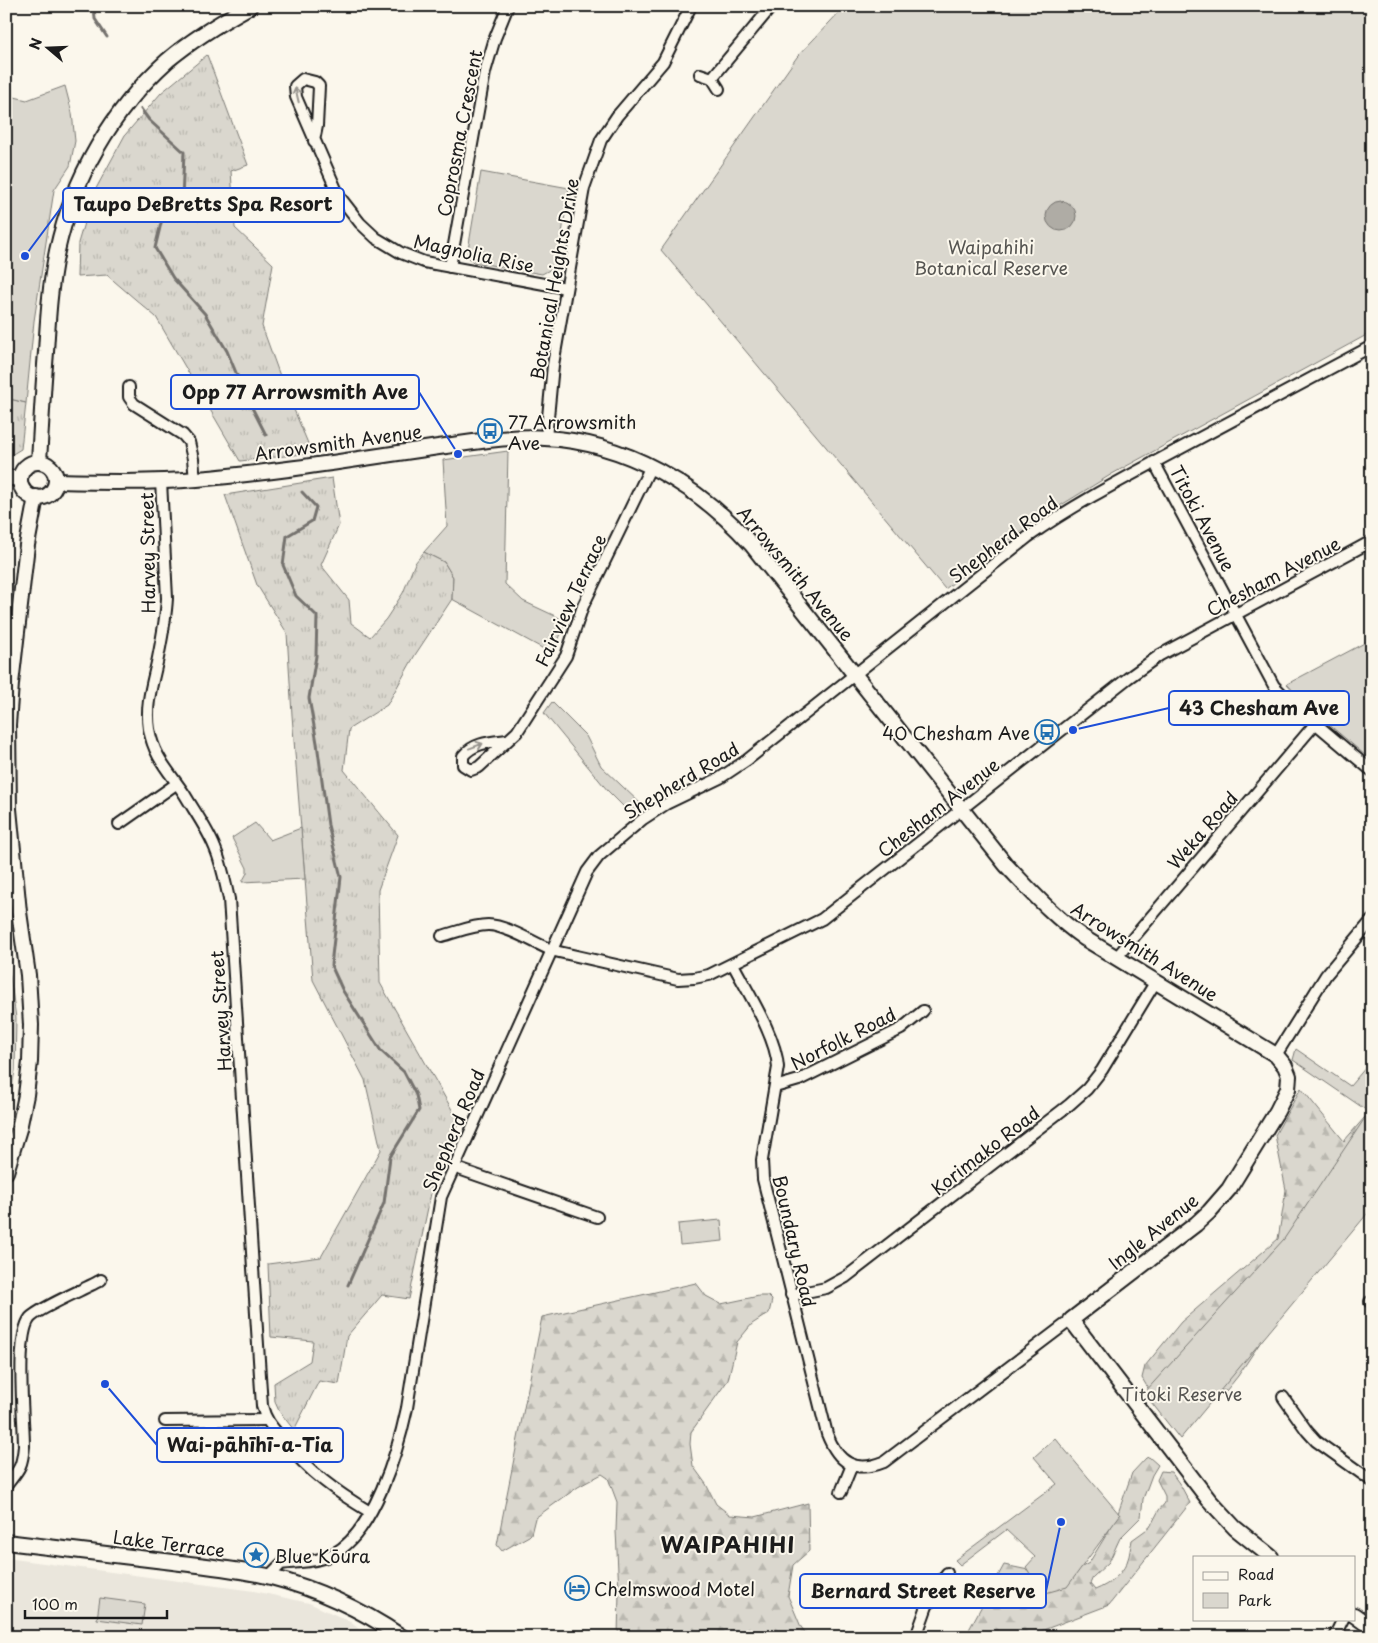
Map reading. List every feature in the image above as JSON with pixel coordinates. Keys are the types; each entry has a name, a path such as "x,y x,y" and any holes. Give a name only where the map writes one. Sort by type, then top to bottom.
{"street":[{"path":"39,462 53,274 64,226 82,175 107,131 127,104 156,71 191,42 250,6"},
{"name":"Coprosma Crescent","path":"450,267 485,72 495,38 508,6"},
{"name":"Botanical Heights Drive","path":"546,438 553,365 584,188 601,140 616,116 663,62 691,6"},
{"path":"712,78 772,6"},
{"path":"700,74 712,78 719,89"},
{"name":"Magnolia Rise","path":"314,140 317,126 318,86 315,82 302,79 294,86 296,97 314,140 339,196 360,224 376,238 401,254 424,262 566,288"},
{"name":"Shepherd Road","path":"269,1576 281,1564 312,1562 334,1554 351,1540 360,1530 370,1512 390,1469 400,1440 407,1408 437,1212 441,1197 587,872 599,856 643,819 666,804 720,778 747,760 1028,538 1073,506 1372,346"},
{"path":"129,387 129,397 134,404 183,435 189,442 194,459 195,480"},
{"name":"Arrowsmith Avenue","path":"56,480 102,482 195,480 261,473 516,437 546,438 599,446 650,466 674,479 716,509 751,544 1006,865 1048,909 1066,925 1116,958 1276,1055"},
{"path":"39,462 45,463 53,470 56,480 47,495 36,497 24,491 20,478 27,466 39,462"},
{"name":"Titoki Avenue","path":"1154,462 1274,686 1289,702 1372,772"},
{"name":"Fairview Terrace","path":"508,740 523,724 566,656 583,606 650,466"},
{"path":"6,478 20,478"},
{"name":"Harvey Street","path":"161,481 167,598 166,617 150,688 147,714 155,749 165,769 188,801 215,848 224,872 229,900 262,1406 266,1420 312,1473 370,1512"},
{"path":"6,1172 19,1129 30,1062 31,1025 28,975 19,912 9,809 8,725 10,684 26,545 36,497"},
{"name":"Chesham Avenue","path":"442,936 489,925 503,928 551,950 678,979 709,975 822,919 1128,678 1160,655 1372,541"},
{"name":"Weka Road","path":"1116,958 1315,724"},
{"path":"119,824 176,784"},
{"path":"1276,1055 1326,976 1372,920"},
{"name":"Boundary Road","path":"733,964 773,1042 778,1057 762,1170 791,1295 827,1434 832,1449 840,1458 852,1465"},
{"name":"Korimako Road","path":"791,1295 826,1288 846,1277 1087,1089 1102,1070 1156,981"},
{"name":"Norfolk Road","path":"775,1087 799,1080 893,1033 923,1011"},
{"name":"Ingle Avenue","path":"1071,1320 1196,1224 1229,1189 1288,1089 1289,1076 1285,1066 1276,1055"},
{"path":"453,1167 597,1217"},
{"path":"6,1486 19,1470 23,1460 21,1348 25,1327 31,1317 41,1310 101,1280"},
{"path":"841,1492 852,1465 868,1467 884,1462 1071,1320 1209,1500 1235,1528 1270,1556"},
{"path":"1283,1397 1316,1441 1372,1481"},
{"path":"165,1421 266,1420"},
{"name":"Lake Terrace","path":"6,1542 269,1576 341,1602 402,1637"},
{"path":"916,1637 927,1606 947,1573"},
{"path":"1356,1616 1372,1628"},
{"path":"1334,1637 1342,1620"}],"shaded area":[{"path":"1061,201 1072,205 1076,216 1072,227 1061,231 1050,227 1046,216 1050,205"},
{"path":"6,1558 254,1591 309,1603 349,1621 369,1637 6,1637"}],"green space":[{"name":"Waipahihi Botanical Reserve","path":"845,6 1372,6 1372,332 1112,474 1035,521 945,589 661,250 797,57"},
{"path":"207,55 248,165 231,171 235,228 273,264 262,326 280,376 312,453 240,461 156,317 107,275 77,277 78,243 92,196 125,135 161,93"},
{"path":"65,86 72,113 75,141 70,166 54,190 34,321 26,403 6,398 6,95 27,100"},
{"path":"481,172 569,188 557,266 542,274 473,262 467,256"},
{"path":"6,398 26,403 21,449 6,458"},
{"path":"508,451 505,584 523,601 566,621 553,654 452,599 453,577 444,562 424,552 447,526 443,460"},
{"path":"332,478 339,525 321,565 349,600 351,623 370,637 386,619 403,593 415,563 424,552 444,562 453,577 452,599 415,655 387,705 349,729 344,770 398,835 378,890 380,983 459,1122 436,1169 409,1299 382,1295 347,1336 339,1384 319,1381 294,1430 279,1411 275,1402 274,1383 310,1361 313,1341 271,1337 268,1264 321,1257 381,1150 365,1080 313,980 287,633 257,585 225,495"},
{"path":"1372,639 1372,761 1307,706 1287,684"},
{"path":"552,702 586,736 601,766 642,805 630,813 608,791 544,713"},
{"path":"255,823 270,840 301,828 305,879 242,882 247,873 247,868 232,838"},
{"path":"6,947 16,1018 15,1070 6,1121"},
{"name":"Titoki Reserve","path":"1296,1049 1350,1086 1372,1060 1372,1208 1180,1439 1144,1393 1284,1239 1369,1112 1293,1060"},
{"path":"1301,1088 1344,1141 1372,1109 1285,1305 1226,1391 1213,1389 1156,1402 1142,1378 1145,1366 1181,1322 1278,1239 1286,1190 1275,1135"},
{"path":"721,1220 723,1241 680,1245 678,1224"},
{"path":"696,1283 706,1296 721,1304 759,1296 768,1296 772,1300 769,1313 752,1324 737,1342 728,1380 691,1432 690,1444 693,1466 706,1484 716,1504 730,1515 755,1517 808,1503 809,1551 793,1565 788,1596 801,1627 809,1637 618,1637 617,1502 608,1478 602,1474 578,1487 535,1518 529,1536 502,1551 497,1545 542,1317"},
{"path":"1055,1438 1120,1515 1067,1587 1042,1594 1026,1567 1035,1557 1006,1530 960,1565 955,1560 1057,1484 1034,1457"},
{"path":"1149,1457 1158,1465 1143,1499 1141,1517 1120,1538 1109,1562 1093,1577 1090,1584 1095,1590 1106,1585 1120,1573 1127,1562 1132,1540 1150,1527 1165,1503 1165,1496 1157,1480 1161,1471 1171,1472 1190,1503 1109,1605 1025,1637 965,1637 1004,1565 1043,1573 1059,1580 1089,1563 1116,1519 1132,1473"},
{"path":"100,1598 145,1604 142,1625 97,1619"}],"waterway":[{"path":"94,6 95,19 107,37"},
{"path":"141,109 149,120 184,152 182,200 162,219 155,248 173,278 205,314 227,351 244,392 266,435"},
{"path":"302,492 316,507 312,521 287,536 283,565 296,596 317,616 316,656 309,698 328,825 341,877 331,965 343,991 381,1051 404,1072 416,1095 419,1110 390,1157 384,1203 348,1285"},
{"path":"6,1037 8,1047 6,1057"}],"place":[{"name":"Taupo DeBretts Spa Resort","path":"25,256"},
{"name":"77 Arrowsmith Ave","path":"490,431"},
{"name":"Opp 77 Arrowsmith Ave","path":"458,454"},
{"name":"43 Chesham Ave","path":"1073,730"},
{"name":"40 Chesham Ave","path":"1047,732"},
{"name":"Wai-pāhīhī-a-Tia","path":"105,1384"},
{"name":"Bernard Street Reserve","path":"1061,1522"},
{"name":"Blue Kōura","path":"256,1555"},
{"name":"Chelmswood Motel","path":"577,1588"}],"district":[{"name":"WAIPAHIHI","path":"728,1543"}]}
